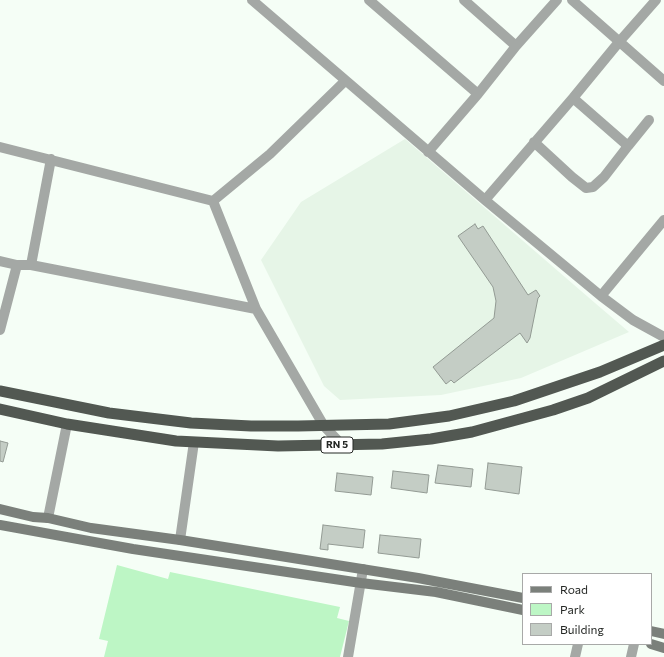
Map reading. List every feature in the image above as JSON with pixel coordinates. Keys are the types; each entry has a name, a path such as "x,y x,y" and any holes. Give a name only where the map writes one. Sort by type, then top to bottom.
{"highway":[{"name":"RN 5","path":"0,391 102,411 191,423 251,426 389,424 479,410 536,395 600,372 664,345"},
{"name":"RN 5","path":"0,409 67,424 176,441 278,446 382,444 431,439 472,432 509,423 588,398 664,361"}],"main road":[{"path":"0,509 91,528 180,540 363,569 465,586 522,598"},
{"path":"0,525 120,547 361,583 436,592 522,610"},
{"path":"120,547 123,532"},
{"path":"652,631 664,634"},
{"path":"652,644 664,648"}],"street":[{"path":"252,0 484,200 601,296 633,320 664,337"},
{"path":"368,0 478,94"},
{"path":"464,0 516,46"},
{"path":"428,152 556,0"},
{"path":"572,0 664,81"},
{"path":"484,200 656,0"},
{"path":"213,201 270,154 345,81"},
{"path":"573,98 628,146"},
{"path":"534,142 586,188 593,187 604,177 649,120"},
{"path":"0,147 213,201"},
{"path":"31,266 51,159"},
{"path":"213,201 256,309 324,426 342,445"},
{"path":"601,296 664,220"},
{"path":"0,261 256,309"},
{"path":"0,330 17,265"},
{"path":"48,518 67,424"},
{"path":"180,540 194,442"},
{"path":"348,657 363,569"},
{"path":"575,657 578,645"},
{"path":"631,657 634,645"}],"shaded area":[{"path":"405,139 629,332 521,378 441,395 340,400 324,386 261,260 301,202"}],"green space":[{"path":"117,565 168,579 170,572 340,607 337,618 349,621 340,657 104,657 108,641 99,639"}],"building":[{"path":"475,224 478,229 483,226 528,295 536,290 540,296 538,298 530,338 527,343 520,333 454,383 451,380 446,384 433,367 494,318 496,301 493,287 458,236"},
{"path":"0,441 8,443 3,462 0,461"},
{"path":"488,463 522,467 519,494 485,489"},
{"path":"438,465 473,469 471,487 435,483"},
{"path":"393,471 429,475 427,493 391,488"},
{"path":"337,473 373,477 371,495 335,491"},
{"path":"323,525 365,530 363,548 328,544 328,550 320,549"},
{"path":"380,535 421,539 419,558 378,553"}]}
